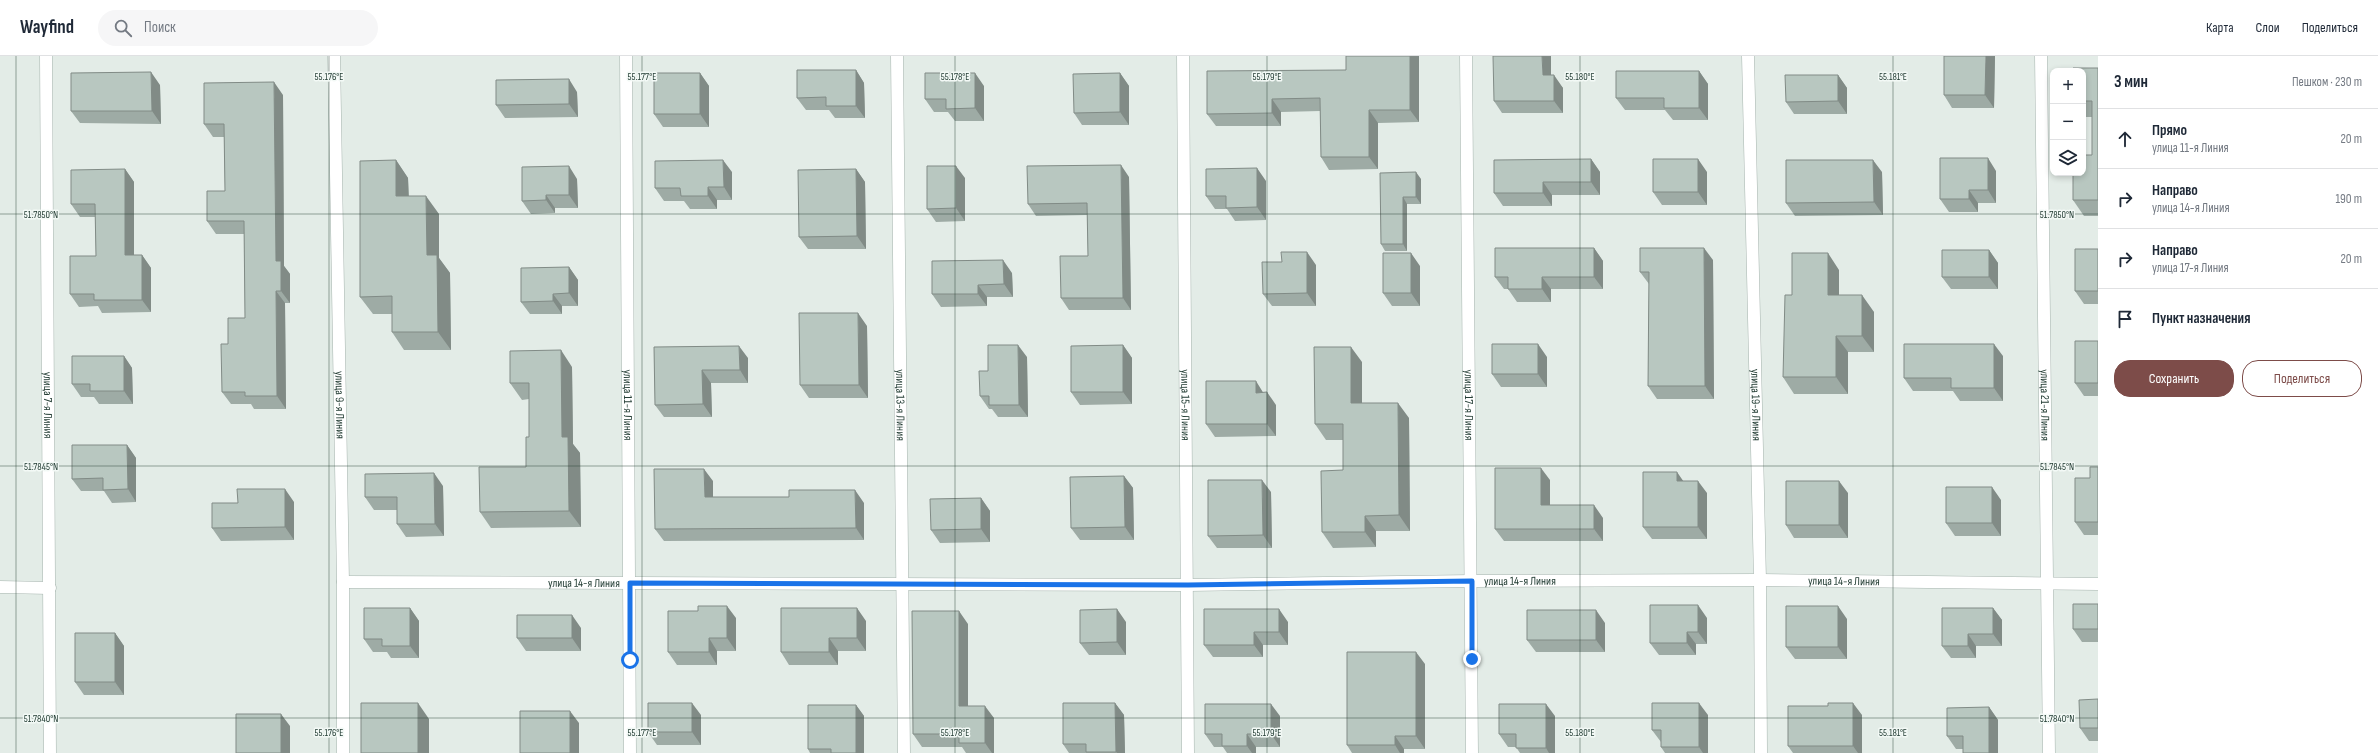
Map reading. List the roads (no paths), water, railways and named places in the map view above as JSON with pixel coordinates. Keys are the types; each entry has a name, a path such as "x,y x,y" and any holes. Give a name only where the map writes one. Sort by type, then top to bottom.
{"street":[{"name":"улица 7-я Линия","path":"46,56 50,753"},
{"name":"улица 9-я Линия","path":"334,56 343,582 343,753"},
{"name":"улица 11-я Линия","path":"626,56 630,753"},
{"name":"улица 13-я Линия","path":"897,56 904,753"},
{"name":"улица 15-я Линия","path":"1183,56 1188,585 1188,753"},
{"name":"улица 17-я Линия","path":"1466,56 1472,581 1472,753"},
{"name":"улица 19-я Линия","path":"1748,56 1760,580 1761,753"},
{"name":"улица 21-я Линия","path":"2041,56 2049,753"},
{"name":"улица 14-я Линия","path":"343,582 1188,585 1472,581 1760,580 2098,584"},
{"path":"0,587 50,588"}]}
